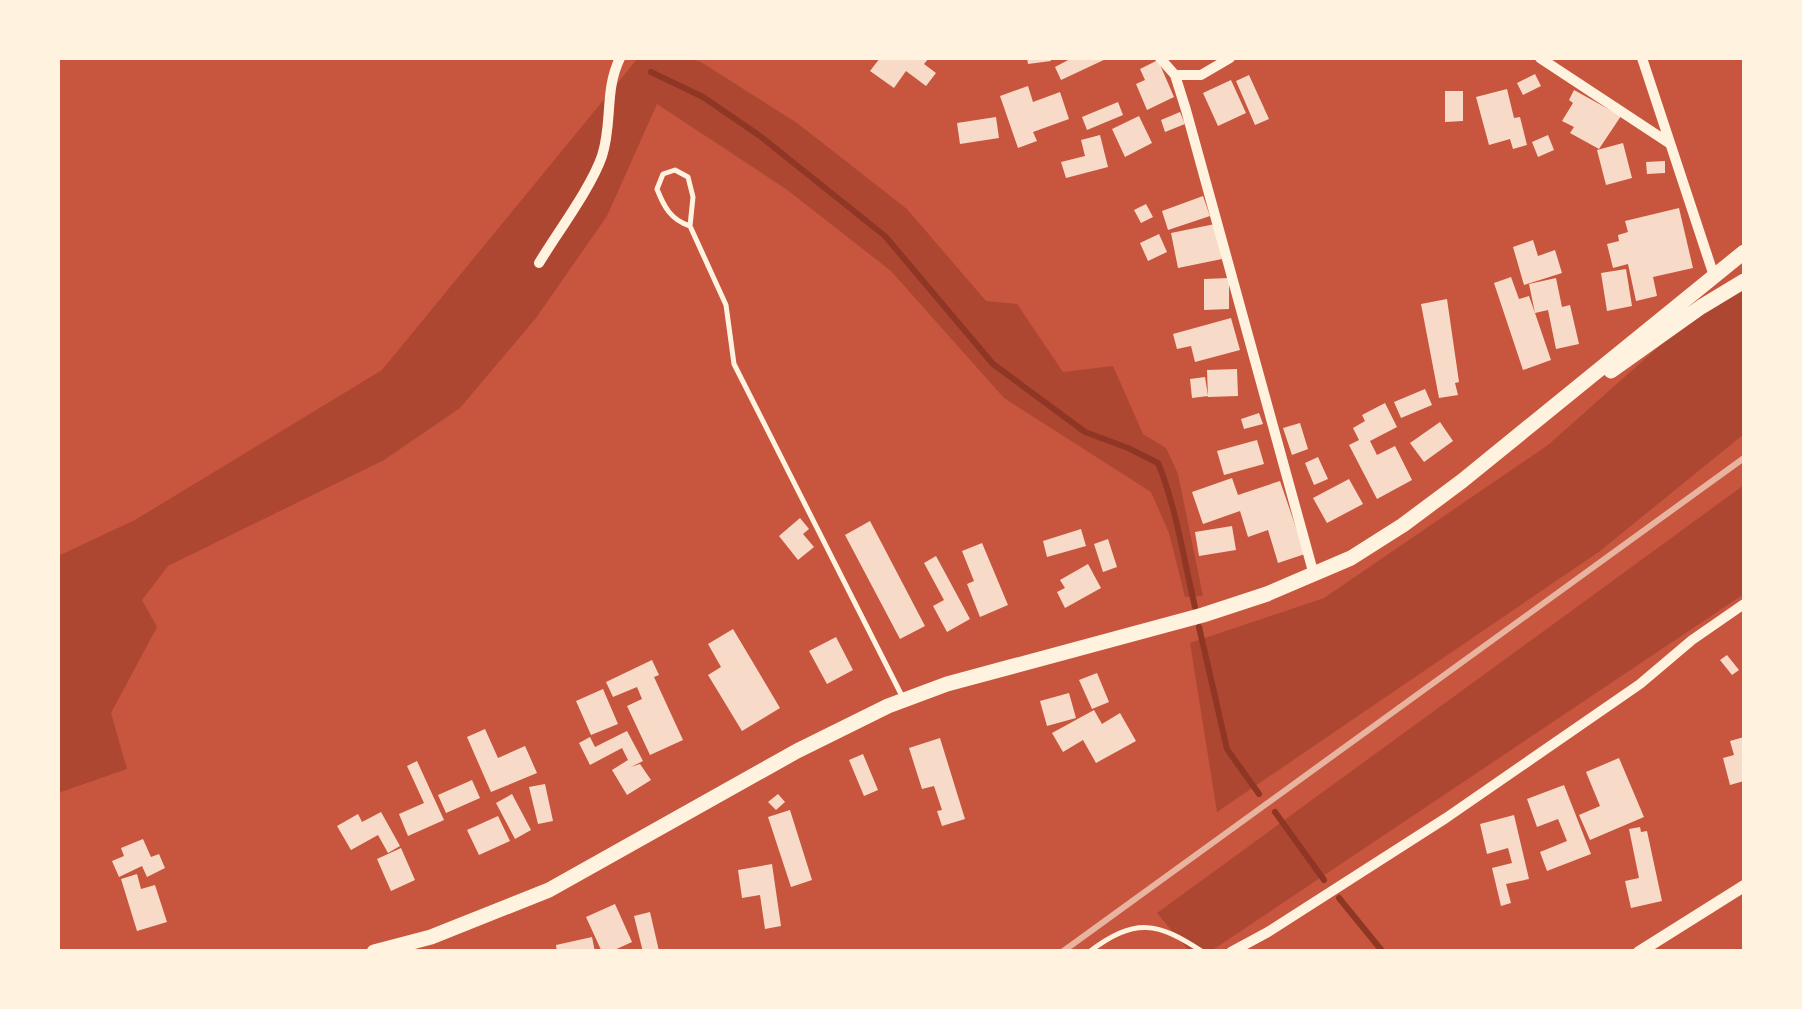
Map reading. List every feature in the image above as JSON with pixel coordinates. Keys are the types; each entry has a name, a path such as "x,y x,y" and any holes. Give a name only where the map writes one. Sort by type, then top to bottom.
{"main road":[{"path":"374,952 431,937 549,890 797,752 904,700 947,684 1203,615 1351,558 1403,525 1744,252"},
{"path":"1552,407 1744,281"}],"street":[{"path":"539,263 600,160 608,132 610,78 620,58"},
{"path":"1160,58 1175,76 1314,575"},
{"path":"1175,76 1201,75 1230,58"},
{"path":"1540,58 1670,143"},
{"path":"1642,58 1714,276"},
{"path":"1230,952 1268,932 1446,818 1640,684 1692,640 1744,604"},
{"path":"1640,952 1744,886"}],"lane":[{"path":"690,226 677,222 663,205 657,189 663,174 675,170 688,176 693,197 690,226 726,305 734,364 904,700"},
{"path":"1089,952 1133,929 1148,926 1165,928 1203,952"}],"shaded area":[{"path":"638,58 686,58 701,62 797,123 907,209 986,301 1017,304 1063,372 1113,366 1143,434 1166,448 1178,474 1203,596 1185,597 1169,533 1151,492 1004,398 891,271 786,189 657,104 607,216 536,318 460,408 384,460 168,566 142,600 157,627 111,713 127,769 58,793 58,556 135,520 382,370"},
{"path":"1744,271 1744,434 1600,551 1217,812 1190,643 1324,598 1548,445"},
{"path":"1744,485 1744,594 1211,951 1189,951 1157,913"}],"building":[{"path":"880,58 929,58 924,64 936,73 926,86 906,71 894,88 870,71"},
{"path":"1027,58 1050,58 1051,61 1028,64"},
{"path":"1072,58 1108,58 1061,80 1055,67"},
{"path":"1158,60 1174,97 1147,110 1136,84 1145,80 1140,69"},
{"path":"1535,74 1541,86 1523,95 1517,83"},
{"path":"1249,75 1269,119 1255,125 1236,81"},
{"path":"1231,80 1246,113 1218,126 1203,93"},
{"path":"1028,86 1033,102 1060,92 1069,119 1033,132 1037,141 1018,148 1000,96"},
{"path":"1507,89 1514,118 1520,117 1527,145 1513,149 1510,139 1489,145 1476,97"},
{"path":"1574,90 1621,116 1599,149 1570,133 1574,127 1562,121 1573,103 1569,100"},
{"path":"1445,91 1463,91 1463,121 1445,122"},
{"path":"1118,102 1123,115 1087,130 1082,117"},
{"path":"1180,112 1185,124 1165,132 1161,120"},
{"path":"1139,116 1152,143 1125,157 1112,129"},
{"path":"996,117 999,138 960,144 957,123"},
{"path":"1100,135 1108,167 1066,178 1061,162 1085,156 1081,140"},
{"path":"1548,135 1554,150 1538,157 1532,142"},
{"path":"1623,143 1632,178 1606,185 1597,150"},
{"path":"1665,161 1665,173 1647,174 1646,162"},
{"path":"1203,196 1210,216 1168,230 1162,211"},
{"path":"1146,204 1153,217 1141,223 1134,210"},
{"path":"1679,208 1693,268 1653,277 1657,296 1636,301 1628,264 1613,268 1607,244 1619,241 1618,235 1628,232 1625,221"},
{"path":"1215,224 1222,259 1178,268 1171,233"},
{"path":"1159,234 1167,252 1148,261 1140,243"},
{"path":"1533,240 1538,256 1555,250 1562,273 1524,285 1513,247"},
{"path":"1626,269 1632,306 1607,311 1601,273"},
{"path":"1511,277 1519,299 1529,296 1551,360 1523,370 1494,283"},
{"path":"1229,278 1229,309 1204,310 1204,279"},
{"path":"1556,278 1562,307 1570,305 1579,344 1556,349 1548,310 1535,313 1529,284"},
{"path":"1447,299 1458,395 1439,398 1421,304"},
{"path":"1231,318 1240,350 1195,362 1191,346 1177,349 1173,334"},
{"path":"1237,369 1238,396 1208,397 1207,370"},
{"path":"1205,377 1208,396 1192,398 1190,379"},
{"path":"1425,389 1432,405 1401,418 1394,402"},
{"path":"1385,403 1397,427 1370,441 1377,455 1395,446 1412,480 1377,499 1349,445 1359,440 1353,428 1365,421 1362,415"},
{"path":"1259,413 1263,424 1244,429 1241,419"},
{"path":"1440,422 1453,441 1424,462 1410,443"},
{"path":"1300,423 1308,449 1292,455 1283,428"},
{"path":"1257,440 1264,464 1224,475 1217,451"},
{"path":"1318,457 1328,479 1314,485 1305,463"},
{"path":"1232,478 1238,495 1280,481 1305,554 1278,563 1268,530 1248,537 1240,511 1203,524 1192,492"},
{"path":"1349,479 1363,504 1327,523 1313,498"},
{"path":"800,518 809,529 803,534 814,547 798,560 779,536"},
{"path":"870,521 925,626 900,639 845,535"},
{"path":"1232,526 1236,550 1199,556 1195,532"},
{"path":"1081,529 1086,546 1047,557 1043,541"},
{"path":"1108,539 1117,567 1103,572 1094,544"},
{"path":"982,543 1008,605 980,617 967,584 974,581 962,551"},
{"path":"936,556 970,619 947,632 933,606 944,600 924,563"},
{"path":"1088,564 1101,588 1065,608 1057,592 1065,588 1060,580"},
{"path":"733,629 780,708 742,731 708,675 721,667 708,644"},
{"path":"836,637 853,670 827,684 809,651"},
{"path":"1727,655 1739,670 1732,675 1720,660"},
{"path":"652,660 659,675 654,677 683,740 650,755 627,706 642,699 637,687 613,697 606,682"},
{"path":"1097,673 1109,702 1092,709 1079,680"},
{"path":"603,689 618,724 591,735 576,701"},
{"path":"1069,693 1076,718 1047,726 1040,701"},
{"path":"1094,710 1102,724 1120,713 1136,741 1096,763 1083,740 1063,752 1052,733"},
{"path":"485,729 498,758 525,746 537,773 491,792 467,737"},
{"path":"627,731 643,761 631,767 640,764 651,780 627,795 612,770 628,760 622,748 590,765 579,743 590,737 595,747"},
{"path":"1744,737 1744,781 1730,785 1723,758 1734,755 1730,741"},
{"path":"940,738 965,819 942,826 937,811 942,810 934,786 922,789 909,748"},
{"path":"863,754 878,790 864,796 849,760"},
{"path":"1619,758 1644,817 1590,840 1579,815 1600,806 1586,772"},
{"path":"417,761 444,820 408,836 399,814 424,803 407,766"},
{"path":"472,780 480,798 446,813 438,795"},
{"path":"545,784 553,821 538,824 529,787"},
{"path":"1564,785 1591,854 1547,871 1540,852 1567,841 1558,819 1537,827 1527,799"},
{"path":"512,794 531,830 515,839 496,803"},
{"path":"778,794 785,802 776,810 768,802"},
{"path":"790,810 812,880 791,887 768,817"},
{"path":"381,812 400,846 388,853 378,835 351,850 337,826 358,814 362,822"},
{"path":"1514,815 1529,879 1506,884 1511,903 1501,906 1492,868 1512,863 1508,848 1487,854 1480,824"},
{"path":"498,816 510,841 479,855 467,830"},
{"path":"1640,827 1641,832 1647,831 1662,901 1631,908 1625,881 1639,878 1629,829"},
{"path":"143,839 151,857 159,854 165,868 147,877 142,866 119,877 112,861 124,856 121,848"},
{"path":"401,848 415,880 391,891 377,859"},
{"path":"772,864 781,926 765,929 760,895 742,898 738,870"},
{"path":"137,874 141,889 155,885 167,922 137,931 121,879"},
{"path":"615,904 632,942 602,952 586,917"},
{"path":"650,912 659,951 643,952 634,916"},
{"path":"592,937 595,952 557,952 556,945"}],"waterway":[{"path":"651,72 703,97 760,136 885,236 993,364 1085,432 1158,463 1175,515 1195,607"},
{"path":"1199,627 1227,749 1259,794"},
{"path":"1275,812 1324,880"},
{"path":"1339,898 1383,952"}],"railway":[{"path":"1062,952 1744,458"}]}
